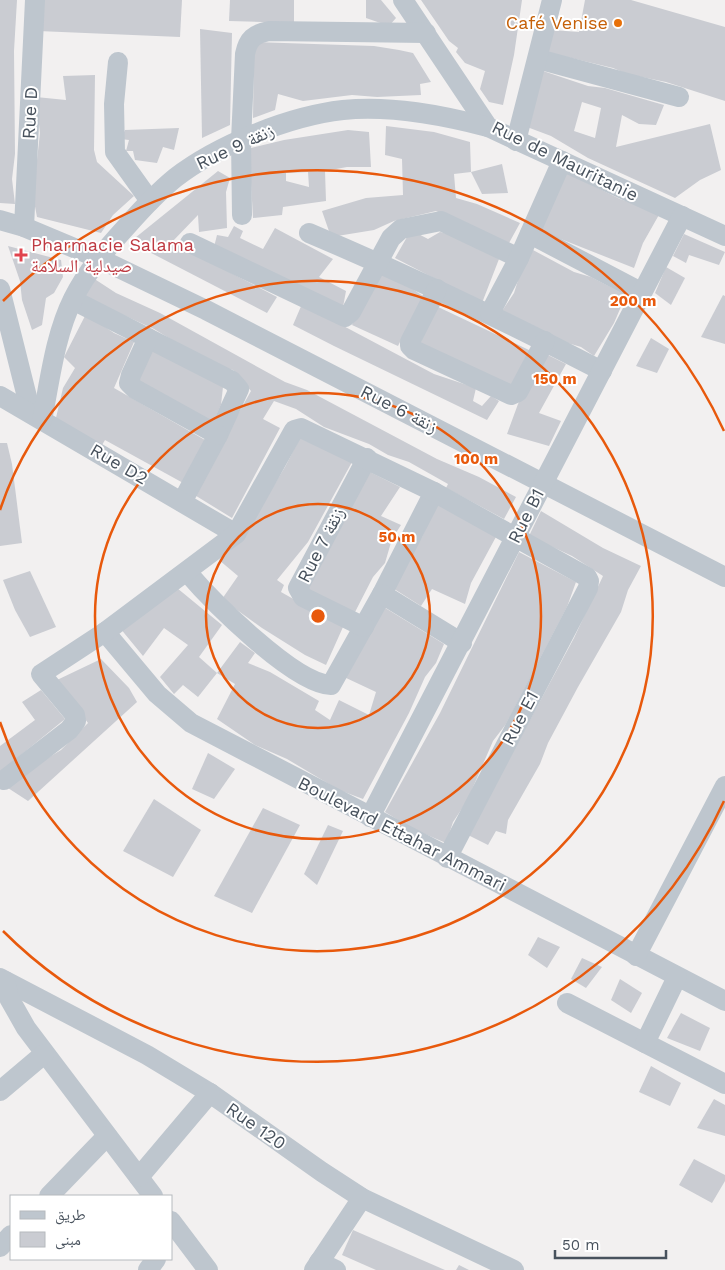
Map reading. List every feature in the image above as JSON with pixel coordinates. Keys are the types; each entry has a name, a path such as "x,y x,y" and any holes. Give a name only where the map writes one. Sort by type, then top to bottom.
{"street":[{"name":"Rue D","path":"24,226 35,0"},
{"name":"Rue de Mauritanie","path":"403,0 488,127 725,236"},
{"path":"516,141 552,0"},
{"path":"242,216 241,140 246,54 247,46 253,36 269,31 426,33"},
{"path":"538,58 679,97"},
{"path":"118,62 114,104 115,152 150,201"},
{"name":"Rue 9 زنقة","path":"37,416 73,300 98,258 150,201 175,178 192,166 241,140 286,124 341,110 380,108 451,117 488,127"},
{"path":"490,314 519,258 562,161"},
{"name":"Rue B1","path":"370,817 682,216"},
{"name":"Rue 6 زنقة","path":"0,220 24,226 98,258 206,310 725,577"},
{"path":"190,243 345,317 350,314 396,233 401,229 437,221 519,258"},
{"path":"309,233 437,289 602,370"},
{"path":"530,234 641,292"},
{"path":"0,289 37,416"},
{"path":"437,289 410,342 414,350 511,395 519,391 544,341"},
{"path":"73,300 232,381 238,386 239,392 182,502"},
{"path":"148,338 129,383 218,435"},
{"name":"Rue D2","path":"0,396 236,534"},
{"path":"4,780 69,730 76,721 75,715 42,674 104,632 236,534 294,430 304,430 367,458 516,536"},
{"name":"Rue 7 زنقة","path":"364,627 303,597 298,588 367,458"},
{"path":"186,572 237,623 302,674 324,684 334,683 434,492"},
{"name":"Rue E1","path":"447,858 588,588 589,581 587,577 516,536"},
{"path":"382,594 462,643"},
{"name":"Boulevard Ettahar Ammari","path":"104,632 157,694 191,723 636,956 677,977 723,997"},
{"path":"636,956 725,786"},
{"path":"645,1043 677,977"},
{"path":"3,980 14,1009 44,1054 152,1195"},
{"name":"Rue 120","path":"3,980 147,1055 210,1094 362,1198 514,1270"},
{"path":"567,1003 725,1084"},
{"path":"0,1091 44,1054"},
{"path":"139,1177 210,1094"},
{"path":"50,1195 107,1136"},
{"path":"323,1267 362,1198"},
{"path":"174,1230 208,1270"},
{"path":"0,1247 10,1236"}],"building":[{"path":"0,0 17,0 14,51 15,154 12,179 15,204 0,203"},
{"path":"39,0 182,0 180,37 38,31"},
{"path":"230,0 294,0 294,23 229,21"},
{"path":"366,0 381,0 396,18 389,26 366,18"},
{"path":"421,0 522,0 514,55 503,105 489,102 480,89 485,71 465,63 456,52 458,48 449,41"},
{"path":"585,0 631,0 725,27 725,101 666,82 627,74 613,68 546,52 552,30 579,32"},
{"path":"200,29 232,33 230,125 202,138"},
{"path":"254,42 374,46 413,53 431,82 420,84 421,95 377,97 352,95 303,101 278,94 275,110 253,118"},
{"path":"540,70 588,86 605,88 664,105 656,125 639,124 622,115 616,147 710,124 721,170 700,180 675,198 588,158 551,136 527,127","holes":["582,102 601,108 595,138 574,131"]},
{"path":"95,75 94,150 97,162 134,196 113,215 101,233 37,217 33,196 40,133 36,97 66,100 63,76"},
{"path":"386,126 434,132 470,142 471,172 454,174 456,198 477,204 520,223 509,243 436,211 394,221 374,230 331,237 322,211 366,198 403,195 402,159 385,155"},
{"path":"179,128 174,150 163,147 157,163 135,160 133,151 126,151 129,140 121,139 125,130"},
{"path":"348,130 369,132 371,167 347,167 325,171 326,201 283,207 282,215 253,218 251,148 284,140","holes":["308,172 309,187 286,181 286,173"]},
{"path":"502,164 508,193 482,194 471,172"},
{"path":"218,171 230,178 226,192 227,228 199,232 198,215 172,242 277,297 267,313 130,242"},
{"path":"567,173 620,199 660,213 643,243 634,268 538,230"},
{"path":"234,226 243,231 240,238 263,249 275,228 333,259 319,277 346,291 343,307 214,247 217,235 228,237"},
{"path":"411,230 428,239 440,232 460,237 499,259 482,303 395,258"},
{"path":"684,234 725,252 719,265 689,255 686,263 673,256"},
{"path":"8,246 61,260 63,277 54,293 46,298 42,325 32,330 22,300 20,281"},
{"path":"533,250 574,272 591,277 626,295 614,323 594,356 581,347 561,341 502,311 514,293 521,271"},
{"path":"666,267 685,278 671,305 655,293"},
{"path":"379,272 402,282 423,296 398,346 352,325"},
{"path":"93,278 116,293 160,313 285,382 307,390 437,459 479,477 516,497 504,519 446,488 448,484 409,462 388,455 369,444 324,427 296,409 274,401 263,419 280,428 232,518 193,494 251,391 233,370 213,365 154,329 84,297"},
{"path":"723,295 725,296 725,344 701,337"},
{"path":"302,304 434,374 476,388 473,401 482,406 491,396 499,401 487,420 334,346 293,325"},
{"path":"436,306 531,351 512,388 420,344"},
{"path":"86,314 114,333 134,342 114,388 205,440 185,484 105,440 102,445 55,422 63,388 75,368 64,357"},
{"path":"651,338 669,349 657,373 636,366"},
{"path":"152,346 223,387 221,405 213,422 134,380"},
{"path":"544,353 566,364 539,413 561,421 549,446 507,434 518,404"},
{"path":"300,438 352,462 308,542 277,580 284,585 281,592 343,627 326,665 305,655 262,628 222,599 238,576 219,560 238,544 285,467"},
{"path":"0,443 7,443 12,464 22,543 0,546"},
{"path":"364,469 400,487 381,516 401,525 392,539 385,563 373,577 354,614 302,586"},
{"path":"438,503 497,535 471,583 465,604 432,589 421,606 391,587 422,537"},
{"path":"541,511 603,548 641,566 628,590 621,612 578,687 548,743 540,764 508,820 506,834 496,831 488,845 468,835 574,638 603,576 572,556 529,536"},
{"path":"519,552 576,582 567,607 506,724 493,741 467,801 453,822 446,843 413,829 385,812 440,713"},
{"path":"30,571 56,627 30,637 15,610 3,580"},
{"path":"177,588 222,625 199,657 217,673 198,697 183,685 174,694 160,677 188,645 164,628 143,656 120,628"},
{"path":"382,606 444,644 436,663 425,677 409,713 363,799 339,790 287,759 255,745 217,719 235,684 217,673 240,642 255,653 248,663 270,672 319,701 315,710 330,720 339,700 369,715 376,692 344,677"},
{"path":"101,659 129,688 137,702 28,801 8,788 33,767 61,750 88,723 57,680"},
{"path":"41,690 65,719 0,772 0,746 35,720 22,702"},
{"path":"208,753 235,769 214,799 192,789"},
{"path":"154,799 201,830 173,877 123,851"},
{"path":"263,808 300,825 252,913 214,896"},
{"path":"328,825 343,831 317,885 304,874"},
{"path":"538,937 560,947 547,968 528,955"},
{"path":"582,958 602,967 586,988 571,979"},
{"path":"620,979 642,993 631,1013 611,1000"},
{"path":"681,1013 710,1028 700,1051 667,1038"},
{"path":"651,1066 681,1083 670,1106 639,1092"},
{"path":"714,1099 725,1105 725,1136 697,1128"},
{"path":"694,1159 725,1175 725,1181 712,1203 679,1185"},
{"path":"353,1230 445,1270 376,1270 342,1255"},
{"path":"459,1265 469,1270 456,1270"}],"place":[{"name":"Café Venise","path":"618,23"},
{"name":"Pharmacie Salama صيدلية السلامة","path":"21,255"}]}
